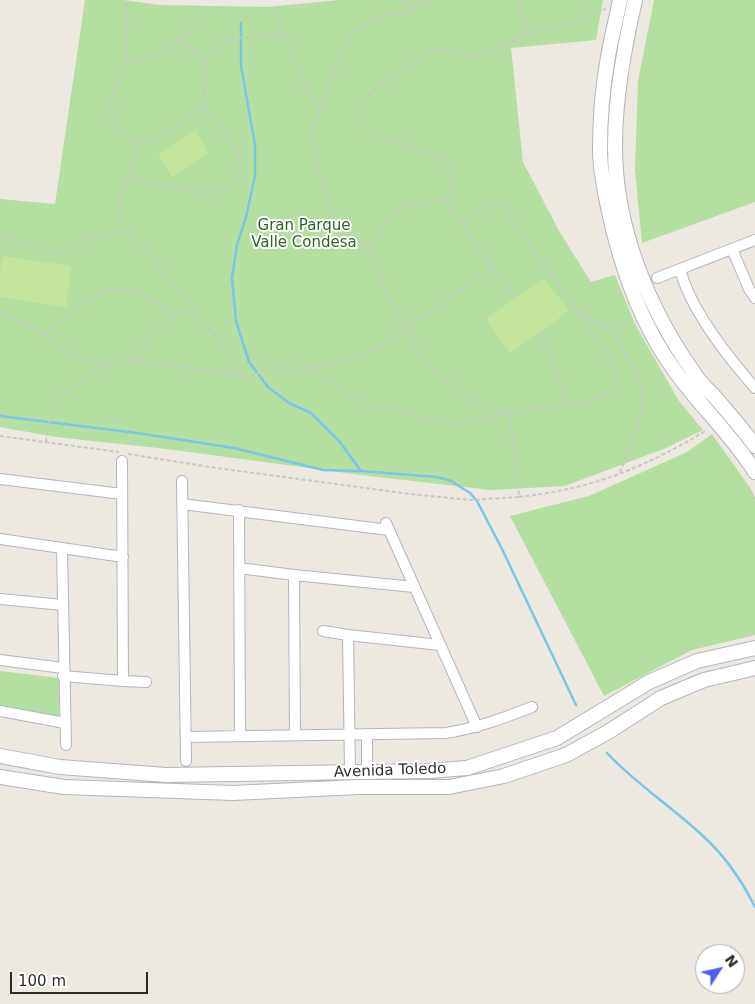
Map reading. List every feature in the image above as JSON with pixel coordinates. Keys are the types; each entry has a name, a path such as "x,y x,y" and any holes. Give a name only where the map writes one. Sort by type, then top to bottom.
{"street":[{"path":"620,0 607,62 600,152 605,192 615,241 629,285 648,327 674,370 706,411 752,447"},
{"path":"635,0 623,56 616,114 615,149 619,190 628,239 641,277 664,326 694,374 744,430 752,447 754,466"},
{"path":"657,278 755,240"},
{"path":"732,249 749,289 755,298"},
{"path":"680,269 683,282 714,336 755,388"},
{"path":"122,461 123,681"},
{"path":"0,479 122,494"},
{"path":"182,481 186,761"},
{"path":"182,504 387,526 477,727"},
{"path":"238,510 240,736"},
{"path":"0,540 123,557"},
{"path":"62,549 64,723 66,745"},
{"path":"239,568 414,587"},
{"path":"294,575 295,735"},
{"path":"0,599 63,605"},
{"path":"323,631 440,645"},
{"path":"348,635 349,735 358,772"},
{"name":"Avenida Toledo","path":"0,756 60,766 166,775 429,771 467,768 556,738 649,682 697,661 755,648"},
{"path":"0,660 63,672 123,681 146,682"},
{"name":"Avenida Toledo","path":"0,777 64,787 232,793 358,787 449,787 504,776 566,755 608,732 661,698 704,680 755,668"},
{"path":"186,737 446,733 477,727 532,707"},
{"path":"0,712 64,723"},
{"path":"358,787 358,772 367,734"}],"path":[{"path":"406,0 408,11"},
{"path":"433,0 398,15 374,18 354,31 345,47 319,110 312,128 311,137 338,221 367,248 388,294 419,350 434,370 466,396 508,414"},
{"path":"517,0 528,36"},
{"path":"126,4 128,19 126,61 110,108 113,120 129,138 137,142 148,140 167,131 183,122 203,106"},
{"path":"126,61 152,58 179,39 214,8"},
{"path":"273,8 313,103 319,110"},
{"path":"367,248 389,217 412,205 444,198 451,192 453,179 448,165 443,158 371,132 361,120 360,109 372,92 435,48 474,56 493,52 502,46 546,28 569,24 608,8"},
{"path":"127,179 206,193 221,191 236,179 241,172 239,156 231,142 203,106 205,61 210,54 234,38 283,34"},
{"path":"179,39 205,61"},
{"path":"137,142 127,179 118,202 117,208 123,222 152,255 216,338 239,375"},
{"path":"444,198 515,298"},
{"path":"307,368 351,395 372,405 442,422 455,423 491,419 508,414 586,402 608,393 614,383 616,372 613,361 502,204 494,202 462,225"},
{"path":"0,235 49,252 63,250 99,236 120,232 133,234"},
{"path":"0,310 58,342 74,358 96,363 134,361 239,375 249,378 266,368 307,368 358,357 407,328 493,267"},
{"path":"44,335 81,304 115,289 130,290 175,314"},
{"path":"576,309 606,326 634,369 640,382 640,418 635,438 618,476"},
{"path":"134,361 144,342 155,329 175,314 194,311"},
{"path":"606,326 634,317"},
{"path":"538,333 555,365 566,405"},
{"path":"46,442 48,427 60,397 78,381 111,362"},
{"path":"508,414 517,466 519,497"},
{"path":"0,436 119,452 217,468 410,494 470,500 519,497 582,487 618,476 671,452 707,430"}],"green space":[{"name":"Gran Parque Valle Condesa","path":"85,0 124,0 159,5 267,7 339,0 603,0 596,40 511,48 523,162 559,231 591,282 615,275 635,324 679,401 703,430 666,448 565,486 491,490 167,449 56,437 0,427 0,199 55,204"},
{"path":"654,0 755,0 755,202 642,243 635,169 638,81"},
{"path":"195,130 208,153 172,177 158,154"},
{"path":"3,256 71,266 66,307 0,297 0,271"},
{"path":"544,278 569,311 510,353 486,319"},
{"path":"712,434 751,489 755,498 755,635 692,650 604,696 510,516 589,496 687,452"},
{"path":"0,671 59,678 59,716 0,708"}],"waterway":[{"path":"241,23 241,66 255,145 255,176 246,217 237,245 232,278 236,321 249,362 268,387 289,403 311,413 339,441 361,471 437,477 451,481 470,493 477,501 502,549 576,705"},
{"path":"0,416 137,433 234,448 323,470 361,471"},
{"path":"607,753 630,775 711,843 732,869 755,907"}]}
